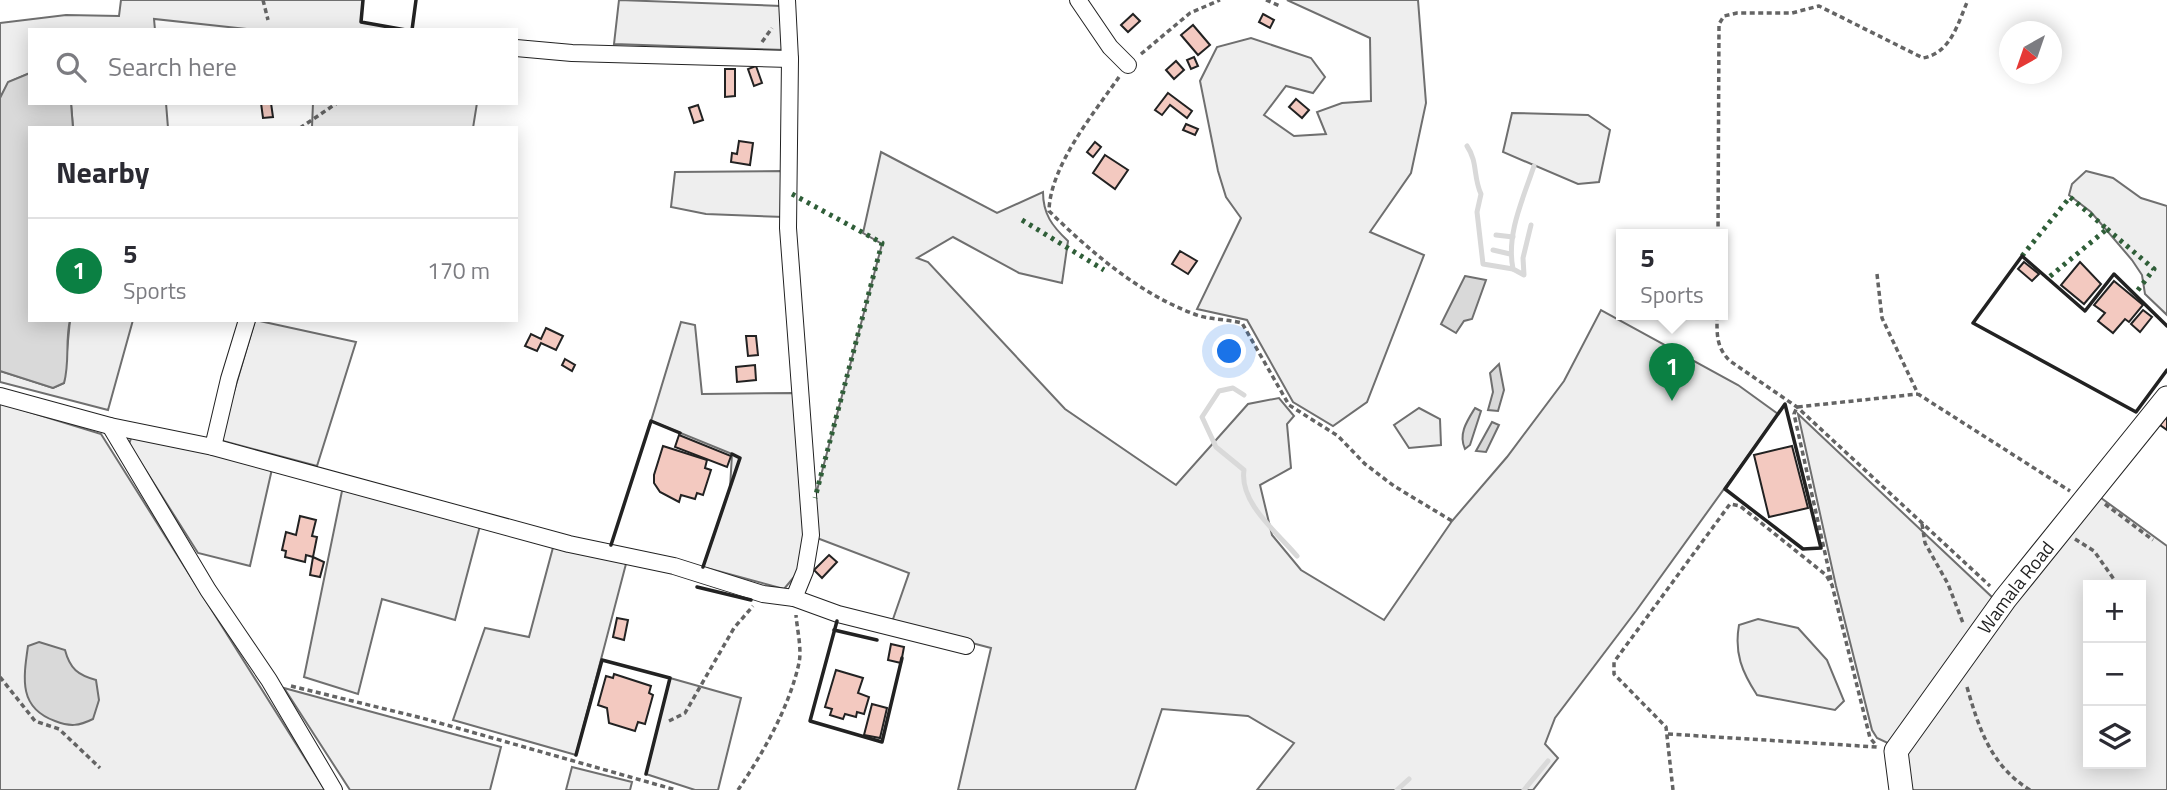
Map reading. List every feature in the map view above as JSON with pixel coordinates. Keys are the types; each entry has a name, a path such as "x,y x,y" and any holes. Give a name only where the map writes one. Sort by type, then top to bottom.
{"street":[{"path":"1078,0 1110,47 1128,65"},
{"path":"787,3 790,59 788,228 811,535 805,571 794,598"},
{"path":"518,48 572,53 790,59"},
{"path":"214,447 229,379 246,322"},
{"path":"0,396 110,426 214,447 569,544 674,566 763,594 794,598 838,614 966,646"},
{"name":"Wamala Road","path":"1888,750 2005,599 2090,498 2167,398"},
{"path":"110,426 215,602 269,680 334,790"},
{"path":"1888,750 1901,790"}],"path":[{"path":"263,0 268,20"},
{"path":"1220,0 1190,13 1128,65 1083,129 1058,175 1049,199 1049,211 1092,253 1154,293 1196,315 1242,323 1289,405 1338,436 1365,464 1394,486 1452,521"},
{"path":"1266,0 1280,6"},
{"path":"1718,229 1719,24 1724,16 1737,13 1792,13 1819,6 1923,58 1932,57 1948,45 1968,0"},
{"path":"751,57 787,3"},
{"path":"303,126 334,105"},
{"path":"1877,274 1882,318 1917,394 2090,498 2153,540"},
{"path":"1717,320 1717,340 1721,352 1746,373 1797,407 2005,599"},
{"path":"1797,407 1917,394"},
{"path":"1797,407 1794,414 1870,738 1888,750"},
{"path":"1673,790 1666,727 1614,674 1615,662 1723,510 1730,504 1740,506 1818,568 1832,585"},
{"path":"1922,524 1925,544 1948,584 1988,749 2001,767 2030,790"},
{"path":"2062,530 2094,551 2114,580"},
{"path":"669,721 685,713 734,628 763,594"},
{"path":"738,790 755,765 785,703 800,661 794,598"},
{"path":"0,677 35,721 59,729 100,768"},
{"path":"269,680 422,718 676,790"},
{"path":"1667,734 1888,750"}],"shaded area":[{"path":"121,0 363,0 361,22 395,28 237,28 154,19 155,28 28,28 28,74 9,82 0,98 0,23 66,15 119,16"},
{"path":"619,0 781,6 786,50 614,44"},
{"path":"1287,0 1418,0 1426,103 1411,173 1370,232 1424,255 1367,402 1333,426 1293,402 1247,320 1197,309 1241,218 1226,197 1218,171 1200,81 1217,47 1251,38 1311,58 1325,77 1313,93 1286,86 1264,115 1294,136 1326,134 1317,112 1342,103 1371,101 1370,38"},
{"path":"28,74 28,105 71,105 73,126 28,126 28,322 70,322 64,383 53,388 0,371 0,98 8,82"},
{"path":"71,105 166,105 168,126 73,126"},
{"path":"313,105 477,105 473,126 312,126"},
{"path":"1512,113 1588,115 1610,130 1599,182 1578,184 1503,152"},
{"path":"881,152 997,213 1043,192 1050,219 1068,241 1062,283 1019,273 953,237 917,258 928,262 1065,409 1176,485 1248,404 1279,398 1294,416 1287,424 1291,468 1260,485 1272,535 1301,570 1384,620 1452,521 1507,457 1564,381 1601,310 1738,385 1778,414 1555,718 1545,744 1558,758 1533,790 1257,790 1294,743 1248,716 1162,709 1135,790 958,790 991,648 892,622 909,573 817,538 815,498 882,244 863,233"},
{"path":"783,171 784,217 706,214 671,207 675,172"},
{"path":"2086,171 2113,178 2141,198 2167,206 2167,315 2145,294 2142,275 2132,260 2091,212 2069,195 2072,184"},
{"path":"1465,276 1486,280 1472,319 1464,321 1456,333 1441,324"},
{"path":"70,322 132,322 108,410 0,382 0,371 53,388 64,383"},
{"path":"254,322 356,342 317,466 223,441 221,436"},
{"path":"681,322 695,325 702,394 793,393 806,521 804,565 784,589 703,567 730,488 732,454 651,421"},
{"path":"1499,364 1504,390 1498,411 1488,410 1493,392 1490,373"},
{"path":"0,403 101,434 325,790 0,790"},
{"path":"1419,408 1440,419 1441,445 1409,448 1394,425"},
{"path":"1475,408 1481,411 1470,445 1465,449 1463,433"},
{"path":"1798,414 1993,598 1892,745 1877,738 1872,730 1836,586"},
{"path":"1492,422 1499,425 1486,452 1476,451"},
{"path":"133,433 272,469 250,566 198,553 129,444"},
{"path":"343,486 481,522 455,620 382,599 358,694 304,677"},
{"path":"2097,495 2167,546 2167,790 1906,790 1906,744"},
{"path":"555,540 627,560 576,755 453,720 485,628 529,637"},
{"path":"1758,619 1798,628 1827,660 1844,701 1835,710 1757,695 1743,670 1738,635 1739,625"},
{"path":"39,642 65,650 69,662 76,670 96,680 99,700 93,719 79,724 65,724 43,715 29,701 25,681 28,646"},
{"path":"670,678 741,698 718,790 695,790 646,774"},
{"path":"284,688 501,747 490,790 350,790"},
{"path":"572,767 632,782 630,790 566,790"}],"building":[{"path":"1133,14 1140,21 1128,32 1121,25"},
{"path":"1263,14 1274,20 1270,28 1259,22"},
{"path":"1193,25 1210,45 1198,55 1181,35"},
{"path":"1194,57 1198,66 1191,69 1187,60"},
{"path":"1176,61 1184,70 1174,79 1166,70"},
{"path":"756,66 762,83 754,86 748,69"},
{"path":"725,69 735,69 735,96 725,97"},
{"path":"1168,93 1192,111 1187,118 1170,105 1162,115 1155,110"},
{"path":"1296,99 1309,110 1302,118 1289,107"},
{"path":"261,105 271,105 273,117 263,118"},
{"path":"698,105 703,120 694,123 689,108"},
{"path":"1186,124 1198,129 1195,135 1183,130"},
{"path":"739,141 753,143 750,165 731,162 732,153 737,154"},
{"path":"1095,142 1101,147 1093,157 1087,152"},
{"path":"1105,155 1128,170 1115,189 1093,173"},
{"path":"1180,251 1197,261 1188,274 1172,264"},
{"path":"2024,262 2039,274 2032,281 2018,269"},
{"path":"2080,262 2101,284 2084,304 2061,285"},
{"path":"2114,281 2143,305 2129,322 2125,319 2113,333 2098,321 2105,313 2094,305"},
{"path":"2143,310 2152,317 2140,332 2131,324"},
{"path":"546,328 563,336 556,350 541,343 537,351 525,346 531,334 541,339"},
{"path":"746,336 756,336 758,355 748,356"},
{"path":"565,359 575,365 572,371 562,365"},
{"path":"755,365 756,380 737,382 736,367"},
{"path":"2167,416 2167,430 2160,425"},
{"path":"679,435 731,456 727,467 675,447"},
{"path":"663,446 707,460 705,468 711,470 703,495 697,493 695,499 681,495 679,502 660,492 654,483 654,475"},
{"path":"1792,446 1808,508 1769,517 1754,455"},
{"path":"300,516 316,520 312,536 317,537 313,557 306,555 305,562 285,557 286,551 282,550 286,532 296,535"},
{"path":"829,555 837,562 822,578 814,570"},
{"path":"313,557 324,562 320,577 310,575"},
{"path":"617,618 628,620 624,640 613,637"},
{"path":"891,644 904,647 901,663 888,660"},
{"path":"836,670 863,678 858,693 869,697 864,714 857,712 856,717 845,714 843,719 830,715 832,709 825,707"},
{"path":"614,674 651,686 649,693 653,695 645,724 638,722 635,731 609,723 607,708 598,705 606,676 613,678"},
{"path":"872,704 887,708 880,738 864,735"}],"waterway":[{"path":"1467,146 1473,158 1481,194 1477,212 1483,264 1513,269"},
{"path":"1531,225 1523,258 1524,275 1513,269 1512,243 1517,217 1534,166"},
{"path":"1496,235 1513,237"},
{"path":"1493,250 1510,254"},
{"path":"1244,395 1233,388 1219,391 1202,417 1216,447 1244,470 1247,494 1253,505 1297,556"},
{"path":"1524,790 1548,761"},
{"path":"1397,790 1409,779"}],"hedge":[{"path":"792,194 882,243 815,498"},
{"path":"2022,256 2070,197 2107,229 2048,278"},
{"path":"1022,220 1104,270"},
{"path":"2107,229 2154,269 2135,294"}],"wall":[{"path":"363,0 361,22 395,28"},
{"path":"412,28 416,0"},
{"path":"2167,326 2114,274 2085,311 2022,256 1973,323 2136,412 2167,370"},
{"path":"1785,404 1821,548 1803,549 1725,489 1785,404"},
{"path":"611,545 651,421 680,433"},
{"path":"703,567 740,458 732,454"},
{"path":"697,587 751,600"},
{"path":"837,621 810,721 882,742 902,658"},
{"path":"834,630 877,640"},
{"path":"576,755 602,660 670,678 646,774"}],"place":[{"name":"5","path":"1672,401"}]}
